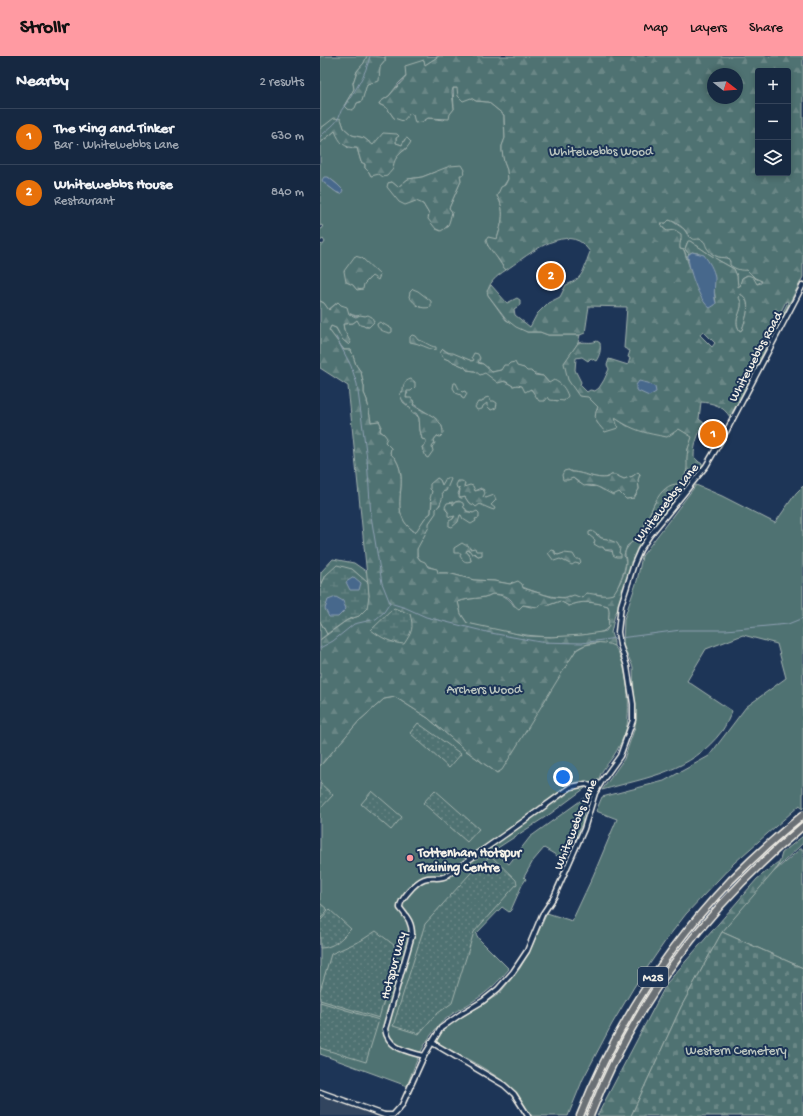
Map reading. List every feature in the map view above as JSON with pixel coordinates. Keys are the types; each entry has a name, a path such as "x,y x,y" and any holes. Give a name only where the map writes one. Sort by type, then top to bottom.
{"highway":[{"name":"M25","path":"580,1116 618,1034 643,992 670,953 699,915 731,880 766,846 803,815"},
{"name":"M25","path":"590,1116 626,1037 678,956 708,919 740,884 774,850 803,826"}],"street":[{"name":"Whitewebbs Road","path":"724,436 803,285"},
{"name":"Whitewebbs Lane","path":"386,1116 393,1115 402,1105 431,1042 441,1028 482,1002 498,989 517,967 527,951 542,915 554,896 584,830 597,788 620,756 633,720 633,704 627,666 620,645 618,632 621,605 640,550 706,466 724,436"},
{"name":"Hotspur Way","path":"424,1056 395,1047 386,1037 385,1029 412,935 410,920 400,908 401,901 419,882 427,878 441,878 446,876 571,787 586,784 597,788"},
{"path":"431,1042 504,1085 514,1094 528,1116"},
{"path":"320,1092 386,1116"}],"shaded area":[{"path":"324,177 328,177 343,190 341,194 323,182 322,180"},
{"path":"692,252 704,255 714,272 714,293 716,303 710,308 698,292 692,276 688,255"},
{"path":"639,381 648,383 655,387 656,392 649,396 636,390 636,385"},
{"path":"354,577 361,583 359,590 350,590 346,582"},
{"path":"336,597 343,601 346,609 338,617 329,617 325,609 328,600"},
{"path":"320,1094 383,1116 320,1116"}],"green space":[{"path":"320,56 367,56 364,63 357,71 353,83 354,89 344,106 361,102 367,84 378,81 380,67 385,61 385,56 439,56 425,65 423,60 399,83 389,96 379,104 387,108 394,118 410,113 422,122 428,118 444,120 454,109 453,88 457,88 476,101 488,102 504,115 505,138 502,151 508,179 497,196 502,206 502,222 497,239 487,245 506,270 496,277 491,283 488,295 506,320 527,332 540,332 548,335 580,335 578,343 565,363 588,397 598,407 595,418 605,432 614,417 627,426 679,429 693,436 688,449 688,467 685,476 680,484 655,502 641,533 627,546 624,555 626,562 624,571 617,589 613,594 607,596 596,594 583,598 550,596 532,591 512,582 510,584 494,581 474,580 448,573 438,573 436,569 429,567 420,560 417,553 418,546 434,515 435,509 440,505 442,492 450,481 442,485 440,480 437,478 432,491 431,513 425,518 416,533 405,523 403,519 400,506 401,476 399,468 396,459 390,453 391,448 385,442 384,434 380,431 381,425 379,421 371,422 361,372 356,365 351,350 344,350 329,330 331,326 336,328 342,339 349,345 343,324 353,323 357,320 365,327 369,327 371,323 365,316 352,315 338,302 328,310 324,303 320,301 320,244 323,245 325,242 323,239 320,241 320,229 323,228 322,225 320,226 320,143 335,131 348,148 357,148 361,162 365,164 365,168 371,176 394,161 398,155 407,148 405,139 402,145 396,143 396,138 373,145 364,138 352,135 344,128 341,119 325,125 320,129","holes":["435,172 461,181 449,208 452,212 447,228 429,214 423,204 388,183 392,182 398,187 408,179 422,177","328,177 338,185 339,194 323,182","362,258 368,266 376,271 357,290 353,285","443,349 449,353 483,364 492,372 501,370 508,365 524,368 527,372 543,376 560,400 557,401 522,386 513,386 485,372 480,374 475,371 467,370 465,367 444,358","403,391 408,393 405,397 414,401 413,404 435,418 441,424 443,430 433,440 430,453 423,451 422,447 426,444 426,440 422,439 419,418 403,402 400,393","568,470 598,478 615,475 624,479 640,474 638,480 639,489 634,498 626,499 619,492 603,490 597,486 588,486 573,478 570,479","464,487 474,491 481,488 482,497 496,500 491,505 469,503 465,497 461,498 458,494 460,489","453,506 473,513 475,519 469,523 461,515 459,515 449,526 455,515 448,512","598,534 601,538 607,539 619,553 605,550 603,547 594,544","469,548 482,555 478,556 469,550 466,551 470,556 471,561 461,553","555,551 555,554 559,555 564,553 576,559 565,561 548,553"]},
{"path":"367,56 385,57 385,61 380,67 379,81 367,84 362,101 357,103 355,108 352,110 347,109 344,106 354,89 353,83 357,71 364,63"},
{"name":"Whitewebbs Wood","path":"439,56 803,56 803,277 730,417 718,406 701,402 699,419 704,423 697,439 694,457 706,466 640,550 621,605 615,614 611,633 614,646 604,643 594,643 584,645 576,650 502,770 497,773 465,750 428,718 395,697 384,699 359,721 320,766 320,640 347,620 359,616 369,596 348,386 320,368 320,301 324,303 329,310 338,302 347,307 349,314 356,317 360,315 368,315 372,317 374,322 369,327 360,325 357,320 353,323 343,324 344,330 351,343 349,345 342,339 336,328 331,326 329,330 344,350 351,350 356,365 361,372 371,422 379,421 381,425 380,431 387,438 385,442 391,448 390,453 396,459 399,468 401,476 400,505 403,519 415,533 425,518 431,513 432,501 430,499 432,491 430,489 430,484 437,478 440,480 442,485 446,478 451,479 446,491 442,492 441,501 436,509 436,513 429,523 429,527 417,549 417,556 420,560 425,562 428,567 437,569 438,573 448,573 474,580 494,581 510,584 518,581 522,584 523,588 552,597 566,598 574,595 582,598 586,593 603,595 613,594 620,583 625,570 625,553 627,548 641,532 660,494 672,485 680,484 683,479 687,471 687,454 692,437 679,429 667,437 646,433 634,429 615,418 618,428 605,432 595,418 598,407 588,397 579,396 568,380 564,363 578,343 597,341 600,343 600,352 596,361 591,358 588,361 582,357 576,358 575,370 581,382 580,385 587,392 590,390 595,391 599,388 609,369 607,365 609,359 628,365 630,351 624,348 627,307 589,306 585,333 580,335 548,335 540,332 527,332 516,327 507,320 488,295 487,291 491,285 507,303 517,298 520,300 520,305 514,309 515,315 530,327 537,314 548,303 560,297 566,285 580,276 590,252 579,241 560,239 541,247 506,270 505,269 489,248 486,240 488,237 497,239 502,222 502,206 497,196 501,187 505,185 508,179 502,151 505,138 504,115 488,102 476,101 471,98 463,101 458,96 457,88 453,88 454,109 450,114 449,119 428,118 422,122 415,123 413,115 410,113 403,121 394,118 387,108 379,104 389,96 406,77 405,66 424,60 425,65","holes":["669,220 673,221 684,229 689,237 703,241 706,247 713,254 719,257 727,257 730,261 730,265 734,268 747,270 755,278 762,281 761,283 757,284 753,277 748,275 742,278 741,285 738,287 737,276 734,269 688,241 685,249 689,254 692,252 698,253 714,289 716,303 708,306 700,293 684,250 680,249 681,234 675,230 667,231 663,228 661,223 666,223","740,294 747,301 748,305 745,321 742,330 740,331 737,323 741,307 739,298","786,301 788,302 764,350 762,349","703,331 715,343 712,347 700,335","492,594 505,596 509,598 519,609 523,605 538,607 542,604 549,605 560,601 569,606 583,602 608,606 609,626 606,631 601,632 550,637 527,636 467,623 461,614 458,602"]},
{"path":"334,118 341,119 344,128 352,135 364,138 373,145 383,133 397,134 399,136 396,138 396,143 402,145 407,138 411,142 397,157 393,169 387,176 383,177 379,174 371,176 365,168 365,164 361,162 357,148 349,147 343,144 335,131 320,143 320,129"},
{"path":"462,165 465,170 463,175 460,175 461,181 449,208 452,212 450,221 441,231 436,229 428,219 429,214 423,204 416,201 405,205 399,202 387,187 388,183 392,182 398,187 408,179 422,177 450,166"},
{"path":"669,220 684,229 689,237 702,240 713,254 718,257 729,259 730,262 739,269 747,270 755,278 762,281 757,284 747,275 742,278 741,285 738,287 737,276 734,269 690,241 687,243 685,249 689,254 688,260 684,250 680,249 679,245 681,239 663,228 661,223 666,223"},
{"path":"355,256 362,258 380,275 378,280 372,276 364,284 363,289 357,290 353,285 346,282 344,271"},
{"path":"413,289 431,301 431,307 424,308 418,306 409,297 410,292"},
{"path":"740,294 747,301 748,305 745,321 742,330 740,331 737,320 741,307 739,297"},
{"path":"380,322 392,329 392,332 388,333 380,329 377,324"},
{"path":"412,335 418,340 436,347 436,350 410,342 410,337"},
{"path":"443,349 448,353 453,353 472,361 474,360 472,357 474,353 478,354 480,358 478,363 483,364 492,372 501,370 504,365 515,362 517,366 524,368 527,371 531,371 535,375 543,376 549,383 554,380 563,386 568,396 564,401 550,400 548,397 545,401 539,401 531,389 525,392 522,386 513,386 505,381 498,383 485,373 480,375 475,371 467,370 465,367 444,358 440,353"},
{"path":"411,379 415,382 415,387 411,391 407,391 406,398 411,398 414,402 413,405 437,419 442,428 443,434 440,437 437,436 434,440 435,443 432,447 433,451 428,458 426,457 422,447 426,444 426,440 422,439 419,418 416,413 412,413 410,408 402,400 400,393 403,391 404,384"},
{"path":"454,383 456,383 462,392 465,391 467,394 464,399 461,395 456,393 453,388"},
{"path":"489,397 491,401 497,403 496,408 491,410 487,406 487,403 482,409 477,410 475,407 478,402 482,402 485,398"},
{"path":"568,470 598,478 615,475 624,479 633,476 638,472 640,474 638,480 639,489 634,498 626,499 619,492 613,495 592,485 584,486 573,478 563,480 562,475 564,471"},
{"path":"458,481 465,483 464,487 470,485 473,486 475,491 483,489 485,493 483,497 486,498 494,495 496,500 491,505 495,508 494,510 480,504 476,507 469,503 465,497 459,497 460,489 457,488 456,485"},
{"path":"696,485 722,496 775,523 796,493 803,486 803,808 802,809 800,805 734,863 686,914 666,940 634,987 612,1024 583,1079 568,1116 531,1116 522,1101 508,1085 479,1065 438,1043 435,1036 499,994 520,968 547,913 572,921 617,819 596,811 602,797 664,781 709,756 746,707 786,678 777,644 743,635 706,649 687,681 732,711 722,731 710,745 697,756 683,764 668,771 602,790 624,759 635,727 633,667 623,645 624,619 637,581 642,556"},
{"path":"459,501 463,503 466,511 473,513 477,511 479,513 479,518 475,519 476,521 471,524 460,515 458,522 452,527 449,526 449,521 455,516 448,516 448,512 445,507 447,503 453,502 453,505 455,502"},
{"path":"592,531 601,538 617,543 620,548 619,553 621,554 621,557 616,557 613,555 612,550 605,550 603,547 599,547 594,544 595,540 589,535 589,532"},
{"path":"462,543 468,545 470,549 475,548 476,551 482,551 482,555 478,556 475,553 472,554 469,550 466,551 470,556 471,561 464,561 460,556 461,553 454,553 454,548"},
{"path":"552,550 558,555 564,553 573,554 576,559 579,559 581,562 579,564 575,563 572,565 560,559 554,561 548,553"},
{"path":"333,559 354,563 367,572 368,583 352,569 326,575 320,588 321,572"},
{"path":"337,565 352,569 368,583 369,596 367,608 359,616 347,620 327,634 320,621 320,588 326,575"},
{"path":"492,594 505,597 510,600 514,606 523,605 531,607 542,604 549,605 560,601 569,606 583,602 608,606 609,626 603,631 596,633 559,637 513,633 467,623 461,614 458,602"},
{"path":"394,608 410,614 412,630 404,644 387,640 371,630"},
{"path":"320,621 327,634 320,640"},
{"name":"Tottenham Hotspur Training Centre","path":"602,642 614,646 619,653 623,663 627,688 627,724 625,733 618,748 603,770 599,779 550,814 493,851 509,864 530,837 587,796 582,823 566,861 544,848 533,861 524,877 526,879 511,910 509,912 502,907 476,934 479,939 509,969 489,990 443,1021 429,1037 419,1056 407,1086 320,1054 320,766 359,721 384,699 395,697 428,718 465,750 497,773 576,650 585,645"},
{"path":"418,723 461,754 449,768 410,733"},
{"path":"320,783 333,795 320,809"},
{"path":"435,790 479,829 467,842 423,803"},
{"path":"372,791 402,817 391,830 361,804"},
{"path":"803,836 803,843 778,867 782,853"},
{"path":"800,849 803,849 803,968 722,932 769,876"},
{"path":"491,856 516,880 517,884 474,932 452,1003 434,1016 419,1034 393,1026 425,924 477,866"},
{"path":"778,862 778,867 722,932 681,1007 631,1116 597,1116 667,983 757,879"},
{"path":"320,903 328,910 320,919"},
{"path":"330,910 351,929 334,944 325,948 320,948 320,921"},
{"path":"376,931 399,949 379,1018 320,1000 320,991 331,954 362,940"},
{"name":"Western Cemetery","path":"722,932 803,968 803,1116 631,1116 681,1007"},
{"path":"320,1002 379,1020 366,1062 320,1048"}],"waterway":[{"path":"320,137 338,119 342,109 363,77 370,56"},
{"path":"336,337 351,366 357,384 367,459 371,516 382,583 390,603 426,617 491,633 540,642 582,643 616,638"},
{"path":"320,648 333,641 354,624 376,619 384,612 390,603"},
{"path":"620,638 681,630 726,630 788,624 803,618"}],"place":[{"name":"Whitewebbs House","path":"551,276"},
{"name":"The King and Tinker","path":"713,434"},
{"name":"Tottenham Hotspur Training Centre","path":"410,858"}],"park label":[{"name":"Archers Wood","path":"484,688"}]}
